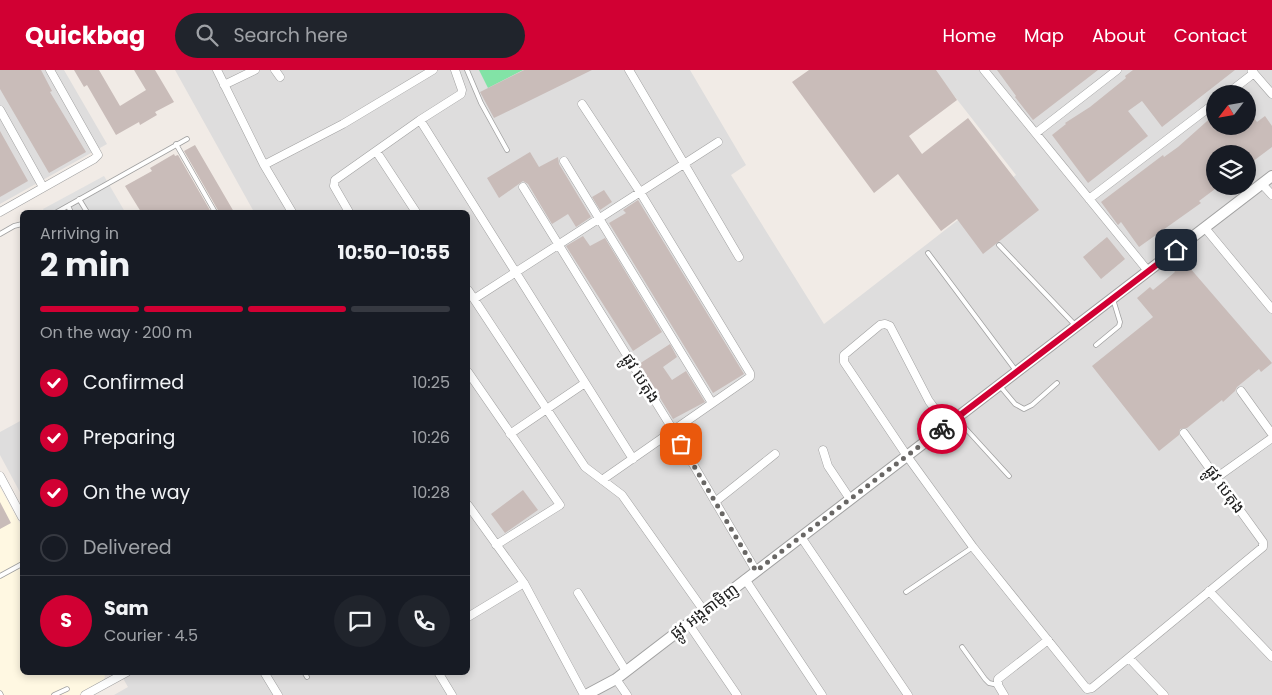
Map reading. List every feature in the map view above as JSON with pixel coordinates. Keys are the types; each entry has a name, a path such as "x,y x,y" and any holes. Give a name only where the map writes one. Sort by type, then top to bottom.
{"street":[{"path":"0,212 98,155 50,70"},
{"path":"217,70 264,165 291,210"},
{"path":"224,85 255,70"},
{"path":"275,70 280,78"},
{"path":"264,165 343,124 433,70"},
{"path":"348,210 334,186 334,182 462,92 455,70"},
{"path":"629,70 739,257"},
{"path":"985,70 1148,271"},
{"path":"1036,133 1117,70"},
{"path":"1238,85 1253,72 1272,94"},
{"path":"582,104 640,192 750,373 748,380 602,480"},
{"path":"0,110 43,187"},
{"path":"1089,199 1206,110"},
{"path":"420,120 633,459"},
{"path":"474,299 718,142"},
{"path":"376,152 415,210"},
{"path":"564,161 712,403"},
{"name":"ផ្លូវ អង្តតាម៉ិញ","path":"585,695 626,671 1272,176"},
{"path":"1262,184 1272,195"},
{"name":"ផ្លូវ បេតុង","path":"523,187 673,430 756,571"},
{"path":"1205,228 1272,309"},
{"path":"470,293 586,467 622,495 704,611"},
{"path":"947,425 929,401 890,326 880,325 844,355 844,362 907,456 973,546 1087,690 1129,658 1208,590 1272,657"},
{"path":"470,375 560,506 496,544"},
{"path":"510,434 585,383"},
{"path":"1240,392 1272,434"},
{"name":"ផ្លូវ បេតុង","path":"1184,433 1263,542 1263,547 1208,590"},
{"path":"1216,478 1272,438"},
{"path":"823,450 828,466 850,499"},
{"path":"716,502 775,454"},
{"path":"0,476 20,513"},
{"path":"470,508 524,583 585,695"},
{"path":"801,536 908,695"},
{"path":"745,580 822,695"},
{"path":"470,616 524,583"},
{"path":"578,593 626,671"},
{"path":"688,623 737,695"},
{"path":"1004,695 998,686 998,679 1048,640"},
{"path":"1129,658 1164,695"},
{"path":"110,675 112,680"},
{"path":"85,695 121,675"},
{"path":"266,675 278,695"},
{"path":"440,675 452,695"},
{"path":"616,678 627,695"}],"lane":[{"path":"467,70 481,104 507,150"},
{"path":"61,210 187,139"},
{"path":"176,144 214,210"},
{"path":"79,200 86,210"},
{"path":"68,206 70,210"},
{"path":"0,234 20,224"},
{"path":"999,244 1076,326"},
{"path":"928,253 1017,372"},
{"path":"1096,345 1119,326 1120,322 1112,298"},
{"path":"999,385 1015,404 1024,408 1032,405 1057,383"},
{"path":"956,418 1010,476"},
{"path":"906,592 973,546"},
{"path":"0,576 20,565"},
{"path":"962,647 985,679 989,683 998,686"},
{"path":"54,695 67,690"}],"shaded area":[{"path":"0,70 64,70 107,144 0,204"},
{"path":"175,70 690,70 746,165 731,175 824,324 1016,175 934,70 1272,70 1272,695 114,695 128,687 121,675 470,675 470,210 253,210"},
{"path":"104,176 124,210 44,210"},
{"path":"20,421 20,492 0,455 0,432"},
{"path":"0,487 20,523 20,675 105,676 103,683 79,695 0,695"}],"green space":[{"path":"479,70 523,70 488,88"}],"building":[{"path":"0,70 41,70 52,91 50,92 86,152 49,173 0,89"},
{"path":"74,70 99,70 120,106 146,90 134,70 155,70 174,102 155,112 157,115 140,125 139,122 116,135 87,85 84,87"},
{"path":"524,70 592,70 494,118 480,92"},
{"path":"809,70 936,70 957,100 909,136 922,154 968,118 1039,210 983,254 957,219 941,231 898,174 874,193 792,82"},
{"path":"997,70 1098,70 1033,120"},
{"path":"1133,70 1235,70 1216,85 1206,85 1206,93 1162,127 1142,101 1128,111 1148,136 1088,183 1052,135 1065,123 1090,107 1126,78 1125,76"},
{"path":"1265,116 1272,126 1272,147 1256,159 1256,145 1206,145 1207,195 1199,201 1201,203 1139,247 1121,222 1118,225 1101,202 1163,155 1164,157 1206,122 1206,135 1256,135 1256,121 1257,122"},
{"path":"0,131 28,181 0,197"},
{"path":"195,145 233,210 218,210 184,151"},
{"path":"530,152 539,167 558,157 559,164 591,217 576,227 568,214 552,224 528,184 523,181 499,198 487,178"},
{"path":"174,154 175,156 178,155 210,210 140,210 125,186 152,171 150,168"},
{"path":"604,190 612,202 600,210 592,197"},
{"path":"638,200 744,374 713,393 609,223 626,213 623,210"},
{"path":"583,236 590,246 605,238 662,332 633,351 566,246"},
{"path":"1107,237 1125,259 1101,279 1083,257"},
{"path":"1183,260 1272,363 1261,372 1259,369 1237,387 1223,402 1222,400 1187,428 1180,429 1179,435 1159,451 1092,366 1153,317 1137,298 1150,287 1153,290 1175,272 1173,269"},
{"path":"670,344 677,357 663,367 672,380 686,371 705,402 673,419 639,364"},
{"path":"523,490 538,510 505,533 491,514"},
{"path":"0,502 11,523 0,529"}],"way so far":[{"path":"681,444 756,571 942,429"}],"route":[{"path":"942,429 1176,250"}]}
